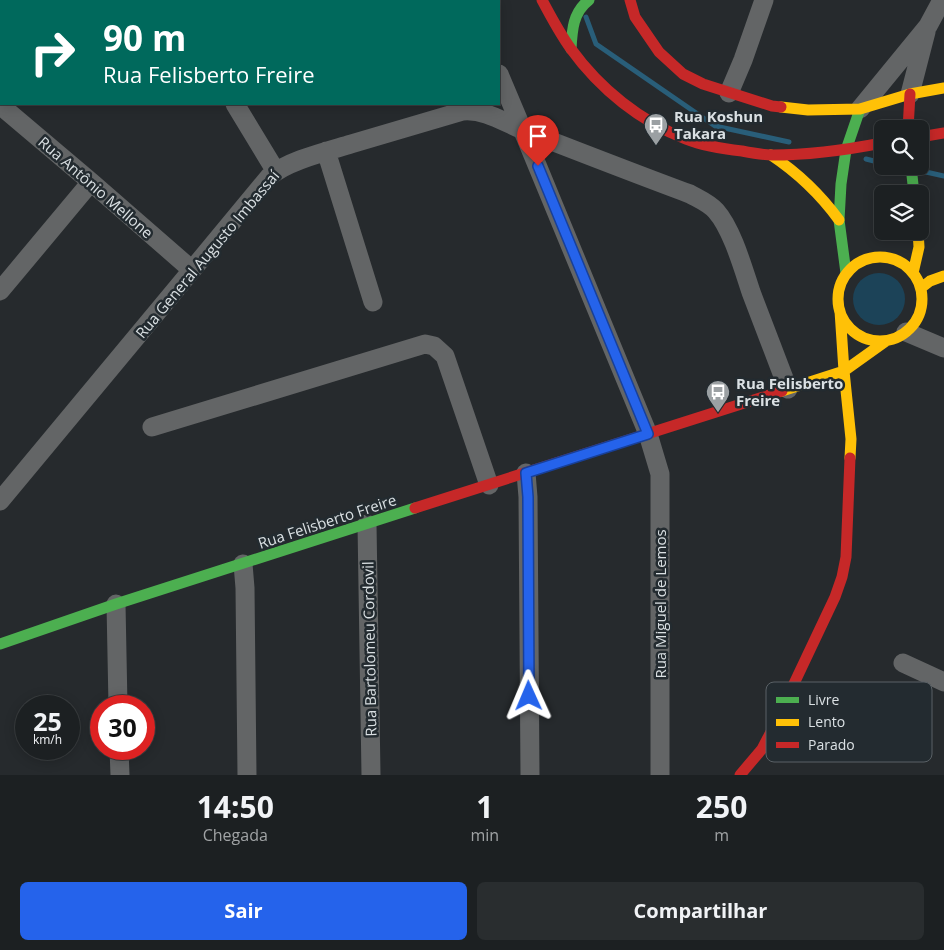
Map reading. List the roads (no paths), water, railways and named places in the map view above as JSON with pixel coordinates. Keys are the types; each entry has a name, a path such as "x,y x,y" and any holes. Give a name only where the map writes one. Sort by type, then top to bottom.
{"street":[{"path":"542,0 571,49 592,74 628,107 660,127 688,140 725,149 771,155 846,150 874,145"},
{"path":"571,49 572,29 577,12 588,0"},
{"path":"729,93 764,0"},
{"path":"846,273 839,220 841,184 846,150 860,109 928,26 942,0"},
{"path":"626,3 659,52 683,74 702,84 772,106 808,110 860,109 910,94 944,88"},
{"path":"909,120 910,94 928,26"},
{"name":"Rua Miguel de Lemos","path":"500,76 648,434 660,474 660,775"},
{"name":"Rua Antônio Mellone","path":"0,105 192,270"},
{"path":"236,105 276,170"},
{"name":"Rua General Augusto Imbassaí","path":"0,501 276,170 326,151 463,111 481,112 524,131 690,194 706,202 716,211 738,254 788,389"},
{"path":"929,136 944,133"},
{"path":"326,151 373,302"},
{"path":"771,155 805,180 830,207 839,220"},
{"path":"0,292 91,182"},
{"path":"913,274 919,247 919,240"},
{"path":"795,682 835,597 846,557 851,439 838,298 840,285 846,273 858,263 872,257 888,258 902,263 913,274 921,288 922,304 916,320 906,332 886,341 871,340 857,334 846,324 840,311"},
{"path":"921,288 930,280 944,276"},
{"path":"906,332 944,348"},
{"name":"Rua Felisberto Freire","path":"0,644 116,604 844,371 886,341"},
{"path":"152,427 425,344 434,346 445,356 489,485"},
{"path":"526,473 528,497 530,775"},
{"name":"Rua Bartolomeu Cordovil","path":"367,524 371,775"},
{"path":"243,564 245,588 247,775"},
{"path":"116,604 118,695"},
{"path":"903,663 944,682"},
{"path":"740,775 766,742"},
{"path":"119,760 120,775"}],"waterway":[{"path":"586,17 596,44 715,126 789,142"},
{"path":"866,159 874,161"},
{"path":"929,173 944,176"}],"place":[{"name":"Rua Koshun Takara","path":"656,146"},
{"name":"Rua Felisberto Freire","path":"718,413"}]}
